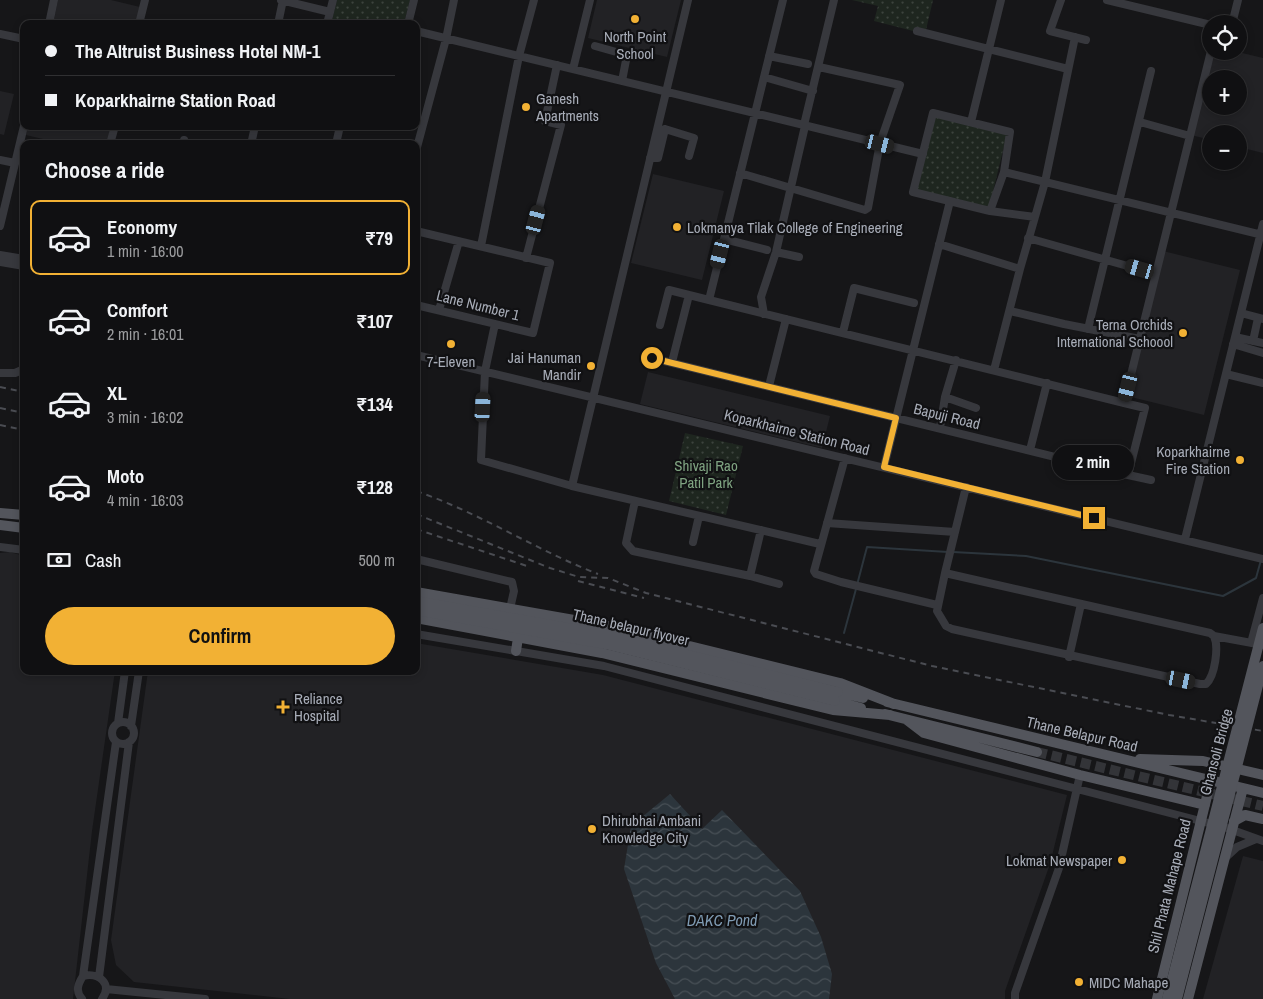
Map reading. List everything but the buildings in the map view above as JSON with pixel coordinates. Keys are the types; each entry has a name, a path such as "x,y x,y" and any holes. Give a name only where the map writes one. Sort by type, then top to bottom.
{"main road":[{"path":"0,513 20,515"},
{"path":"0,525 20,528"},
{"path":"420,593 608,626 840,683 894,704"},
{"name":"Thane belapur flyover","path":"420,602 607,635 836,697"},
{"path":"516,651 522,610"},
{"name":"Thane belapur flyover","path":"420,611 596,642 836,697"},
{"path":"420,619 602,653 833,710 890,715"},
{"name":"Ghansoli Bridge","path":"1167,999 1263,628"},
{"name":"Ghansoli Bridge","path":"1177,999 1263,666"},
{"path":"836,697 894,704"},
{"path":"836,697 908,720 1037,752"},
{"name":"Thane Belapur Road","path":"894,704 1263,793"},
{"path":"908,720 924,733 1080,775 1205,805"},
{"path":"1119,758 1203,761 1263,775"},
{"name":"Shil Phata Mahape Road","path":"1156,999 1211,780"},
{"path":"1188,999 1243,788"},
{"path":"1233,825 1245,815 1263,819"}],"street":[{"path":"50,20 54,0"},
{"path":"140,20 145,0"},
{"path":"279,20 282,0 330,12"},
{"path":"328,20 333,0"},
{"path":"409,20 414,0"},
{"path":"419,140 446,39 454,0"},
{"path":"482,246 519,56 534,0"},
{"path":"573,69 590,0"},
{"path":"572,486 688,0"},
{"path":"709,300 783,0"},
{"path":"764,314 761,297 776,252 792,190 834,0"},
{"path":"971,122 1000,0"},
{"path":"1061,0 1050,31 1086,40"},
{"path":"1107,0 1202,24"},
{"path":"1142,8 1144,0"},
{"path":"1234,15 1238,0"},
{"path":"917,31 1068,68"},
{"path":"420,32 922,154"},
{"path":"0,34 20,39"},
{"path":"994,370 1028,238 1045,182 1075,37"},
{"path":"595,46 627,55 622,81"},
{"path":"769,56 808,64"},
{"path":"1124,402 1209,60"},
{"path":"420,232 526,258 561,125 544,121 557,66"},
{"path":"740,173 792,190 866,210 869,206 880,144 900,84 819,67"},
{"path":"1088,329 1151,71"},
{"path":"764,77 813,91"},
{"path":"990,211 1004,172 1010,132 933,113 913,192 990,211 1035,217"},
{"path":"1140,122 1190,136"},
{"path":"657,126 694,138 689,156"},
{"path":"650,158 658,158 665,129"},
{"path":"252,140 254,130"},
{"path":"0,226 20,142"},
{"path":"0,160 15,163"},
{"path":"1004,172 1262,235"},
{"path":"884,467 950,201"},
{"path":"1185,539 1262,235 1263,224"},
{"path":"1028,238 1156,274"},
{"path":"724,239 767,250"},
{"path":"438,310 459,241"},
{"path":"939,244 1020,269"},
{"path":"776,252 799,257"},
{"path":"0,254 20,258"},
{"name":"Lane Number 1","path":"420,306 533,333 550,263 526,258"},
{"path":"0,262 20,265"},
{"path":"843,332 854,288 914,303"},
{"path":"660,325 669,290 1145,408 1128,474"},
{"path":"672,362 688,295"},
{"path":"1010,311 1140,339"},
{"path":"1241,313 1260,319 1253,340"},
{"path":"769,386 786,319"},
{"path":"495,324 485,371 481,460 572,486 820,544"},
{"path":"1234,340 1253,340 1263,343"},
{"path":"1234,340 1263,353"},
{"name":"Koparkhairne Station Road","path":"420,356 1260,558"},
{"name":"Bapuji Road","path":"652,358 1151,480"},
{"path":"940,428 944,396 956,360"},
{"path":"0,372 15,373 20,371"},
{"path":"1226,374 1263,383"},
{"path":"1030,450 1047,383"},
{"path":"944,396 976,408"},
{"path":"845,458 814,571 816,574 841,582 937,605"},
{"path":"966,487 937,605 940,618 946,626 1069,657 1206,684 1211,678 1217,645 1214,636"},
{"path":"635,501 626,543 629,549 779,584"},
{"path":"693,542 698,516"},
{"path":"827,523 955,532"},
{"path":"750,576 761,530"},
{"path":"0,547 20,550"},
{"path":"420,560 512,582 514,592 503,649"},
{"path":"946,569 1214,636 1263,645"},
{"path":"1251,643 1263,598"},
{"path":"1069,657 1081,604"},
{"path":"420,635 604,666 1201,821 1233,825 1259,840"},
{"path":"82,999 77,988 83,976 116,742 112,732 118,723 124,675"},
{"path":"99,977 129,742 134,733 131,726 137,675"},
{"path":"118,723 125,722 131,726"},
{"path":"116,742 123,744 129,742"},
{"path":"1015,999 1059,868 1080,775"},
{"path":"1224,859 1237,847 1259,840"},
{"path":"83,976 92,974 99,977 106,989"},
{"path":"102,999 106,989"},
{"path":"106,989 205,999"}],"shaded area":[{"path":"58,0 111,0 140,7 137,20 54,20"},
{"name":"North Point School","path":"597,0 681,0 667,57 588,38"},
{"path":"1247,54 1263,58 1263,153 1247,149 1247,125 1202,125 1202,138 1191,135 1202,89 1202,115 1247,115 1247,70 1206,70 1209,60 1247,60"},
{"path":"0,91 14,94 4,135 0,134"},
{"path":"27,130 110,130 108,140 47,140 26,135"},
{"name":"Lokmanya Tilak College of Engineering","path":"653,174 724,191 702,280 631,263"},
{"name":"Terna Orchids International Schoool","path":"1163,251 1240,270 1204,415 1127,396"},
{"path":"648,372 830,416 822,448 640,404"},
{"path":"10,552 20,555 20,675 114,675 92,831 73,999 0,999 0,553"},
{"name":"Dhirubhai Ambani Knowledge City","path":"420,644 603,675 1067,795 1050,864 1005,991 1005,999 290,999 134,982 116,965 111,940 147,675 420,675"},
{"path":"1243,856 1263,861 1263,999 1203,999"}],"green space":[{"path":"337,0 410,0 405,20 332,20"},
{"path":"852,0 933,0 925,34 874,21 878,6"},
{"path":"935,117 1007,134 989,208 917,190"},
{"name":"Shivaji Rao Patil Park","path":"685,433 743,446 726,515 669,501"}],"water":[{"name":"DAKC Pond","path":"670,794 702,829 722,810 800,891 821,937 832,974 829,999 675,999 656,963 624,869 631,826"}],"waterway":[{"path":"857,585 867,547 948,552"},
{"path":"953,552 1026,556 1223,596 1256,578 1261,560"},
{"path":"844,633 856,589"}],"tunnel":[{"path":"1037,752 1263,806"}],"railway":[{"path":"0,387 20,391"},
{"path":"0,408 20,412"},
{"path":"0,425 20,429"},
{"path":"420,492 463,510 552,554 598,574"},
{"path":"420,516 550,568 579,577 608,578 646,593 932,666 1169,715 1263,731"},
{"path":"420,530 530,567"},
{"path":"578,581 644,598"}],"place":[{"name":"North Point School","path":"635,19"},
{"name":"Ganesh Apartments","path":"526,107"},
{"name":"Lokmanya Tilak College of Engineering","path":"677,227"},
{"name":"Terna Orchids International Schoool","path":"1183,333"},
{"name":"7-Eleven","path":"451,344"},
{"name":"Jai Hanuman Mandir","path":"591,366"},
{"name":"Koparkhairne Fire Station","path":"1240,460"},
{"name":"Reliance Hospital","path":"283,707"},
{"name":"Dhirubhai Ambani Knowledge City","path":"592,829"},
{"name":"Lokmat Newspaper","path":"1122,860"},
{"name":"MIDC Mahape","path":"1079,982"}],"route":[{"path":"652,358 896,418 884,467 1094,518"}]}
